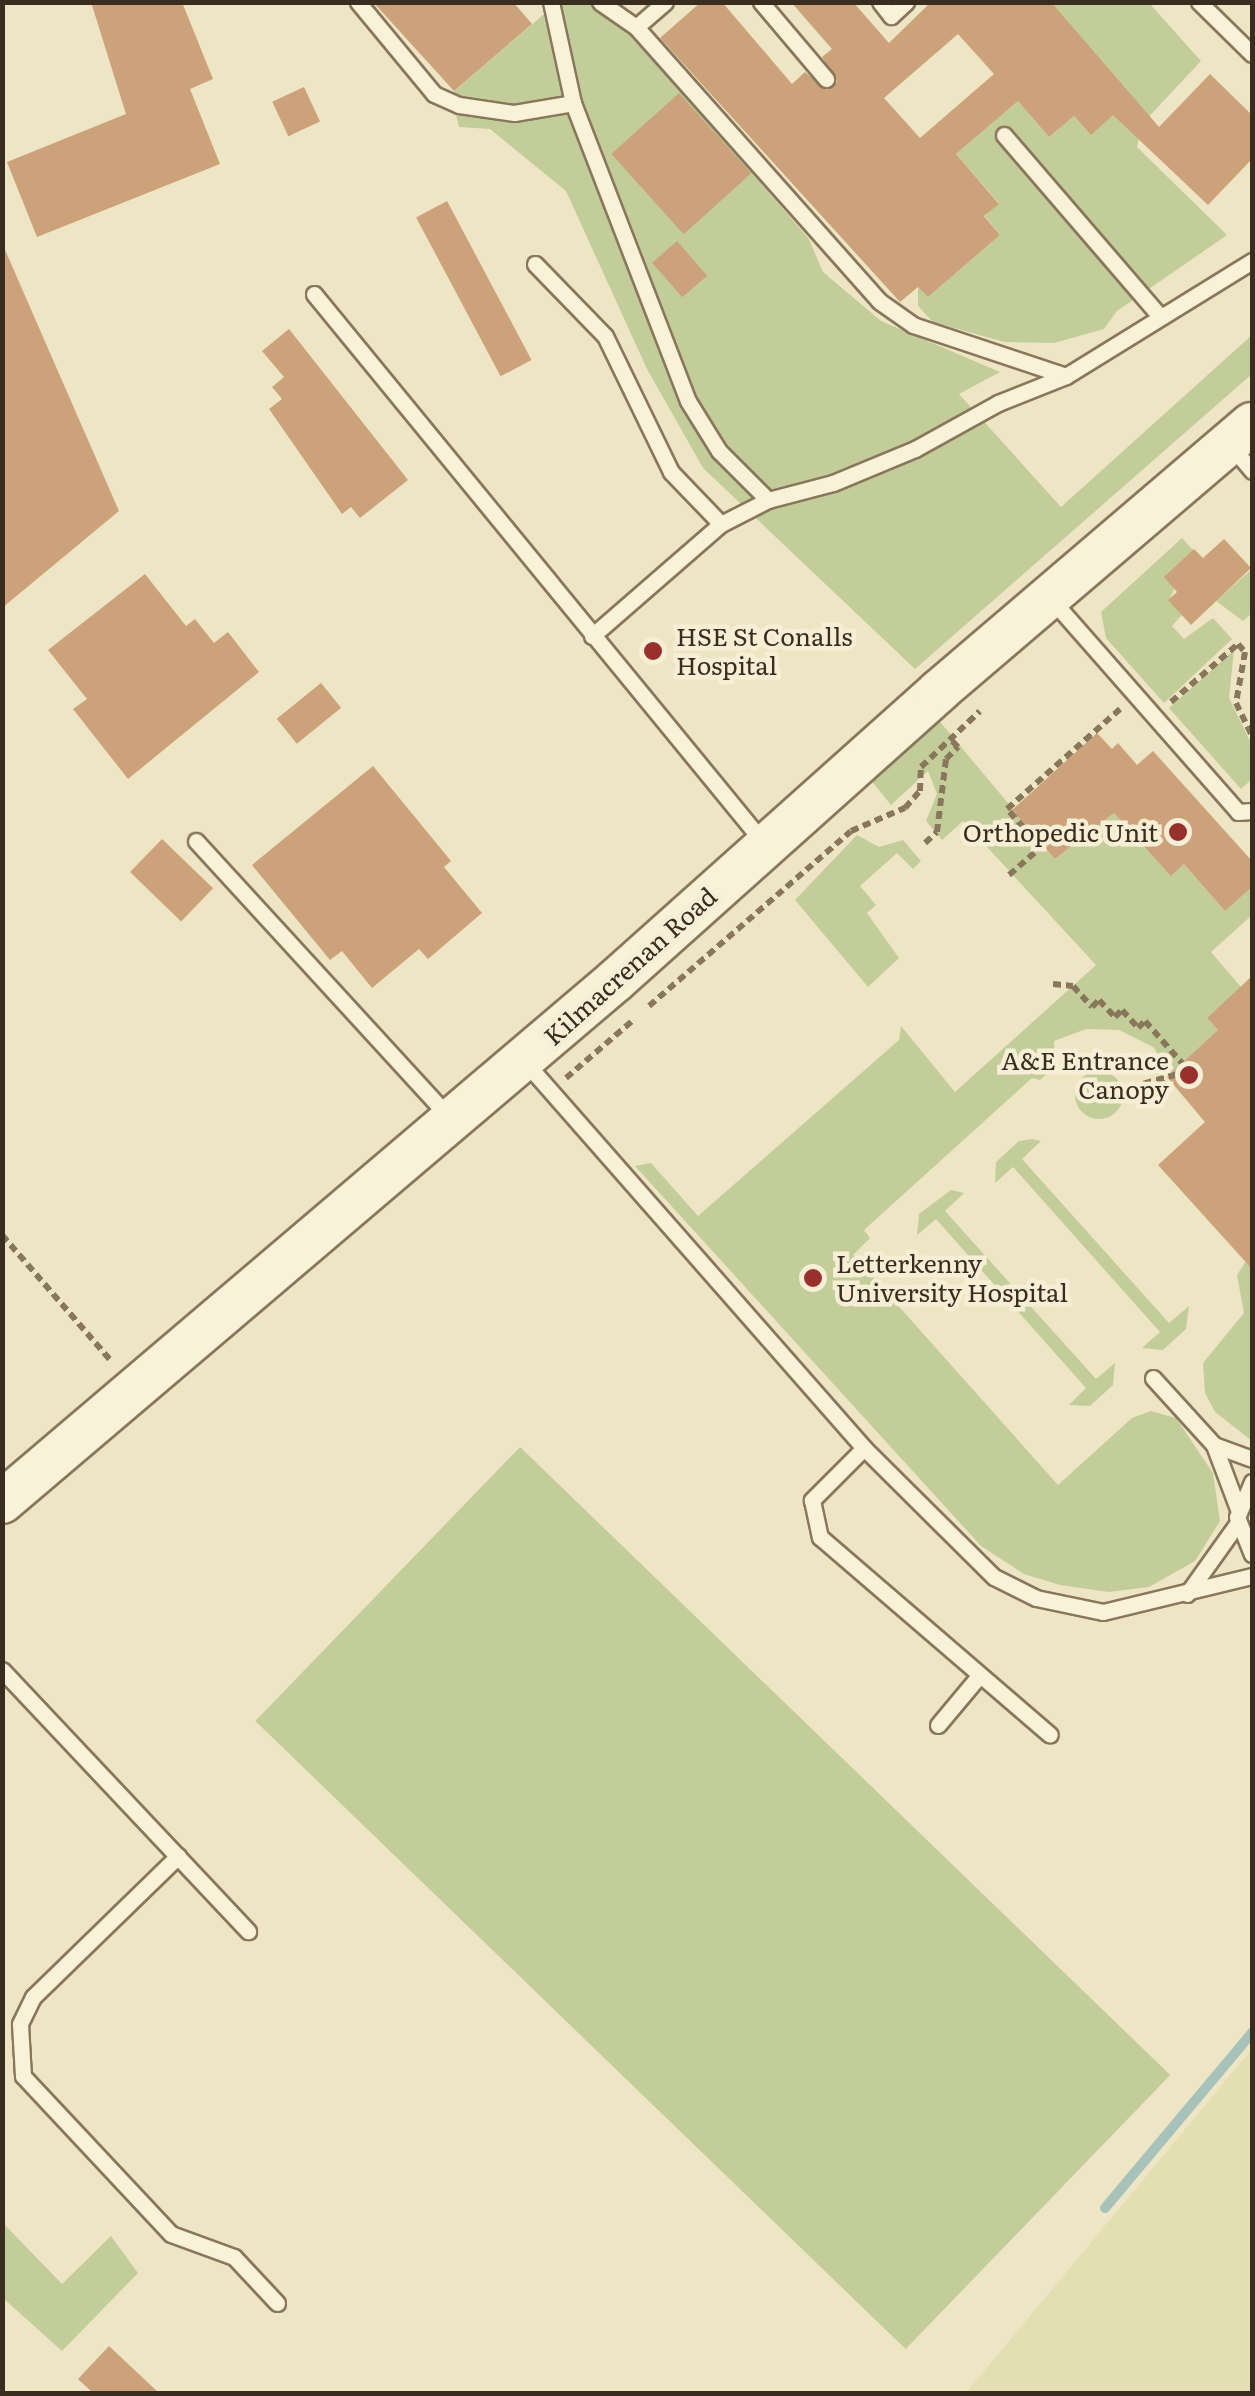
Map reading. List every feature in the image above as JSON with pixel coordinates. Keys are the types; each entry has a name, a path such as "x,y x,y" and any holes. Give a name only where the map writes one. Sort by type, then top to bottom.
{"main road":[{"name":"Kilmacrenan Road","path":"2,1502 524,1060 1049,596 1245,446"}],"lane":[{"path":"358,2 434,94 458,106 514,113 573,103"},
{"path":"551,2 573,103 688,401 719,451 768,500"},
{"path":"600,2 636,27 802,223 878,301 944,337 1066,376"},
{"path":"636,27 665,2"},
{"path":"880,2 891,16 906,2"},
{"path":"1199,2 1252,54"},
{"path":"765,4 826,79"},
{"path":"1004,135 1158,315"},
{"path":"592,636 722,524 768,500 916,449 998,403 1066,376 1158,315 1252,261"},
{"path":"536,264 604,336 671,472 722,524"},
{"path":"314,294 765,845"},
{"path":"1049,596 1238,812 1252,811"},
{"path":"196,841 452,1120"},
{"path":"524,1060 864,1448 962,1551 1012,1588 1103,1612 1252,1576"},
{"path":"1153,1378 1214,1445 1252,1554"},
{"path":"1214,1445 1252,1459"},
{"path":"864,1448 818,1490 813,1526 830,1549 1050,1736"},
{"path":"1187,1594 1238,1517 1252,1482"},
{"path":"2,1670 248,1930"},
{"path":"938,1725 979,1676"},
{"path":"178,1856 34,1997 20,2024 23,2076 172,2234 234,2257 277,2303"}],"path":[{"path":"1154,717 1238,644 1245,652 1236,704 1252,736"},
{"path":"1010,875 1041,847 1008,810 1135,696"},
{"path":"550,1092 851,831 906,808 920,791 921,766 984,708"},
{"path":"925,843 936,832 946,759 958,748 950,739"},
{"path":"1054,984 1074,986 1092,1006 1100,1000 1115,1017 1122,1010 1138,1028 1146,1021 1189,1071 1142,1084"},
{"path":"2,1235 135,1389"}],"shaded area":[{"path":"1252,2050 1252,2393 966,2393 1240,2063"}],"green space":[{"path":"557,3 605,3 809,239 823,272 881,321 1000,372 959,394 1061,507 1252,335 1252,374 915,669 703,468 647,369 566,191 490,129 459,127 451,94"},
{"path":"1051,3 1149,3 1201,61 1142,124 1137,147 1227,235 1117,311 1104,329 1054,343 1004,342 933,322 918,306 918,287 928,297 1000,235 985,216 999,203 956,154 1018,101 1049,137 1074,116 1091,135"},
{"path":"1182,538 1193,550 1169,600 1182,615 1172,626 1184,639 1213,618 1232,639 1164,703 1106,638 1101,612"},
{"path":"1252,569 1252,613 1243,621 1216,601"},
{"path":"1234,650 1229,698 1252,745 1252,779 1241,789 1169,708"},
{"path":"925,704 1055,859 1114,813 1172,875 1184,864 1225,911 1252,887 1252,915 1211,952 1241,987 1207,1018 1218,1030 1172,1073 1153,1047 1119,1030 1086,1029 1054,1041 1055,1067 1040,1080 1032,1078 864,1230 870,1238 853,1255 1058,1485 1132,1418 1151,1411 1176,1418 1213,1473 1220,1521 1195,1561 1149,1587 1109,1592 1060,1585 1024,1574 981,1546 635,1166 651,1163 698,1216 899,1040 901,1026 955,1092 1096,965 963,821 942,840 926,821 937,794 928,771 891,805 857,763"},
{"path":"857,835 879,847 903,840 921,861 913,869 897,853 860,886 876,905 867,913 899,958 868,987 795,900"},
{"path":"1099,1071 1116,1078 1123,1095 1116,1112 1099,1119 1082,1112 1075,1095 1082,1078"},
{"path":"1019,1141 1041,1141 1022,1159 1169,1323 1189,1306 1186,1329 1163,1350 1142,1348 1160,1332 1013,1167 995,1183 996,1162"},
{"path":"951,1190 964,1193 945,1211 1096,1379 1115,1363 1113,1385 1090,1406 1069,1405 1086,1388 936,1219 917,1235 919,1214"},
{"path":"1246,1261 1252,1269 1252,1441 1215,1412 1205,1393 1203,1363 1244,1313 1237,1275"},
{"path":"520,1447 1170,2075 906,2349 255,1721"},
{"path":"3,2223 62,2284 111,2236 138,2273 62,2351 3,2298"}],"building":[{"path":"91,2 182,2 213,79 190,89 220,164 37,237 7,162 126,114"},
{"path":"373,2 513,2 532,24 454,91"},
{"path":"701,2 722,2 792,84 805,72 827,90 837,82 822,57 832,49 791,2 853,2 889,43 931,2 1051,2 1159,127 1210,74 1252,115 1252,159 1208,205 1113,115 1091,135 1074,116 1049,137 1018,101 956,154 999,204 984,216 1000,235 928,297 918,287 900,302 660,38","holes":["958,34 994,74 920,138 884,98"]},
{"path":"304,87 320,121 288,136 272,102"},
{"path":"679,93 751,173 684,234 611,154"},
{"path":"447,201 532,360 501,376 416,217"},
{"path":"677,241 707,276 682,297 652,263"},
{"path":"2,243 119,511 2,608"},
{"path":"289,329 408,480 360,518 351,507 342,514 269,409 282,399 272,387 284,377 262,351"},
{"path":"1224,539 1251,568 1191,625 1168,600 1177,592 1164,577 1194,549 1203,558"},
{"path":"145,574 186,626 195,619 214,643 228,632 259,672 128,779 73,709 87,699 48,650"},
{"path":"321,683 341,708 297,744 277,719"},
{"name":"Orthopedic Unit","path":"1097,733 1112,749 1118,743 1137,765 1153,751 1252,861 1252,887 1225,911 1184,864 1171,876 1114,813 1055,859 1012,810"},
{"path":"373,766 451,861 444,867 482,913 428,959 419,949 372,988 342,951 330,960 252,865"},
{"path":"162,839 213,888 181,921 130,872"},
{"path":"1252,976 1252,1269 1158,1165 1205,1122 1167,1077 1218,1030 1207,1018"},
{"path":"109,2346 160,2394 94,2394 78,2379"}],"waterway":[{"path":"1105,2208 1252,2033"}],"place":[{"name":"HSE St Conalls Hospital","path":"653,651"},
{"name":"Orthopedic Unit","path":"1178,832"},
{"name":"A&E Entrance Canopy","path":"1189,1075"},
{"name":"Letterkenny University Hospital","path":"813,1278"}]}
